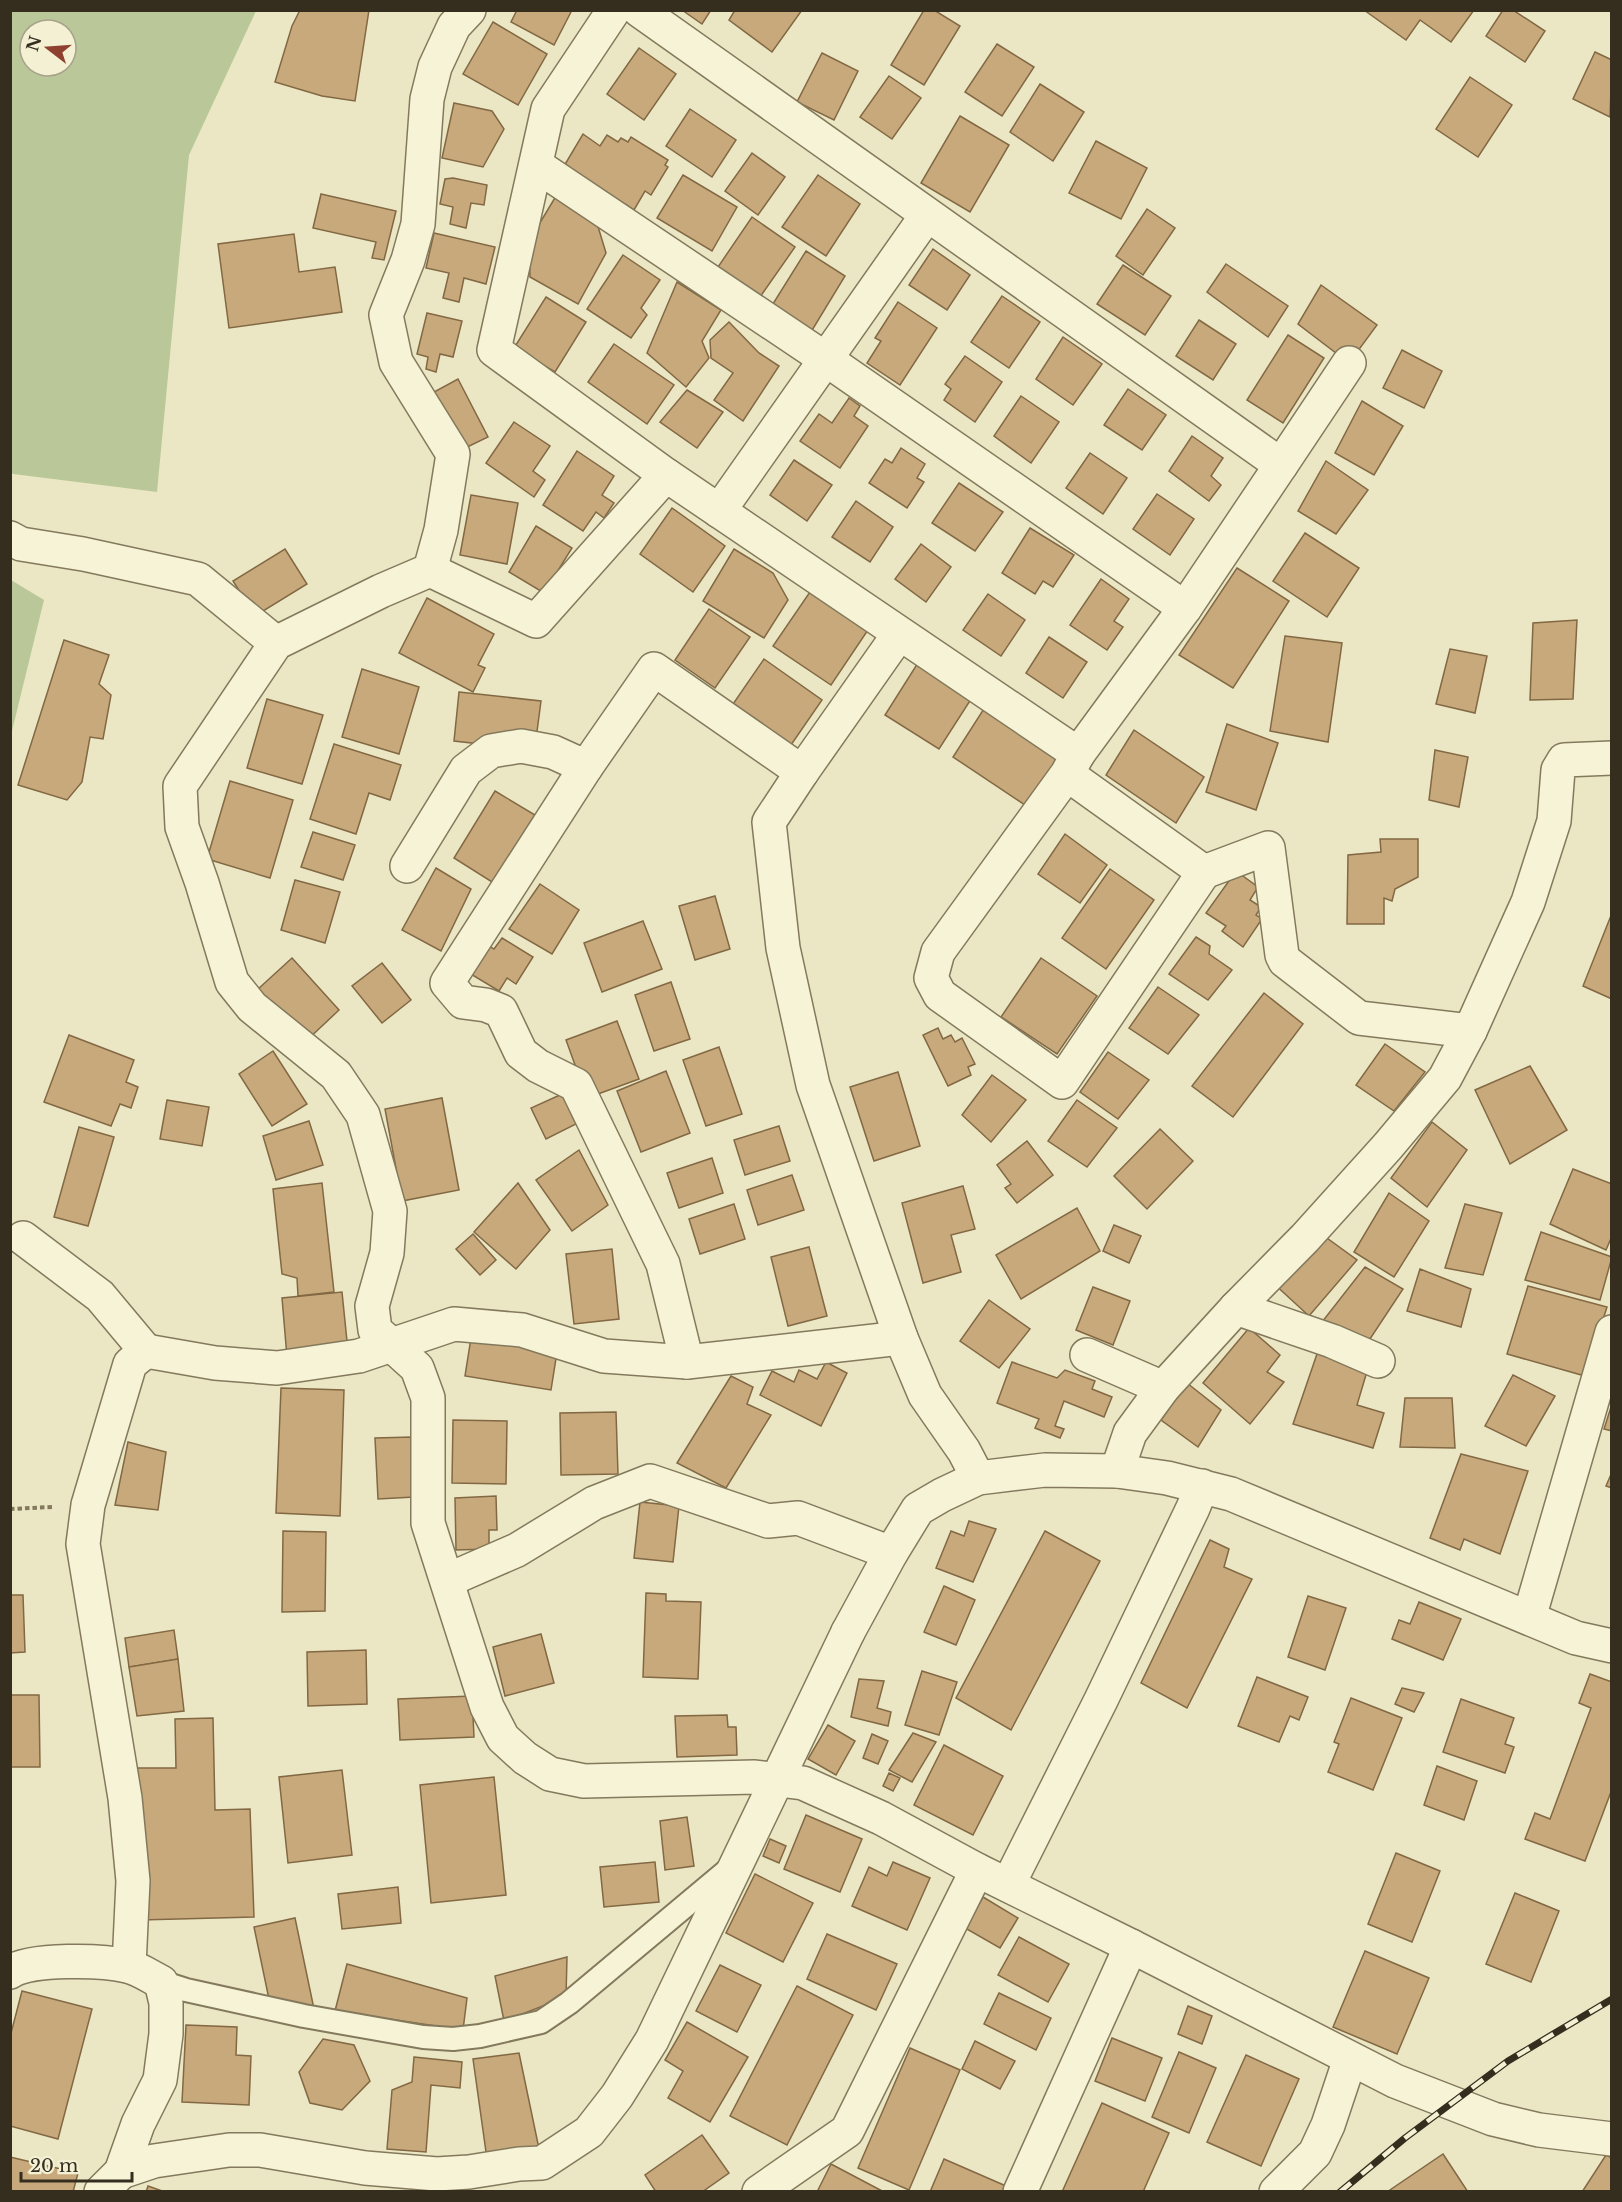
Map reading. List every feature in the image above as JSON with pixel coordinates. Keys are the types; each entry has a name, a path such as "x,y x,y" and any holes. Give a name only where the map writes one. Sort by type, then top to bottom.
{"street":[{"path":"430,570 441,530 453,454 396,362 386,315 408,260 418,224 427,99 435,67 454,26 469,10"},
{"path":"614,10 548,109 494,350 666,475 899,634 1073,764 1204,873"},
{"path":"639,10 1281,465"},
{"path":"536,165 827,360 1185,608"},
{"path":"719,511 927,215"},
{"path":"1349,363 1185,608 938,952 932,978 940,995 1062,1082 1204,873 1268,848 1282,955 1285,961 1359,1018 1470,1031"},
{"path":"666,475 537,621 430,570 381,591 276,643 180,786 182,827 202,883 232,982 252,1007 336,1076 363,1115 390,1211 387,1253 372,1306 375,1330 390,1346 417,1368 428,1398 428,1523 487,1707 503,1738 525,1758 550,1774 584,1781 755,1777 803,1783 881,1818 977,1870 1395,2081 1493,2119 1539,2130 1611,2139"},
{"path":"10,538 21,544 82,554 198,579 276,643"},
{"path":"899,634 802,772 770,822 783,948 813,1085 901,1338 924,1395 964,1451 978,1478"},
{"path":"687,1362 663,1264 576,1085 538,1066 521,1053 501,1011 486,1005 463,1002 447,983 586,767 654,669 802,772"},
{"path":"406,866 466,770 491,751 521,746 553,752 586,767"},
{"path":"1117,1471 1130,1433 1163,1388 1236,1308 1305,1238 1388,1146 1445,1078 1470,1031 1528,902 1554,821 1558,770 1564,760 1611,758"},
{"path":"23,1238 100,1296 146,1351 215,1363 277,1368 360,1356 454,1324 522,1330 604,1356 687,1362 901,1338"},
{"path":"1236,1308 1332,1341 1377,1361"},
{"path":"1529,1618 1611,1332"},
{"path":"129,1966 133,1881 125,1798 83,1544 88,1505 130,1364 146,1351"},
{"path":"1087,1355 1163,1388"},
{"path":"111,2182 154,2161 229,2150 261,2150 365,2168 436,2174 469,2172 519,2164 542,2163 589,2132 617,2096 652,2040 848,1632 891,1553 918,1509 978,1478 1045,1470 1117,1471 1202,1485 1231,1494 1576,1638 1611,1646"},
{"path":"448,1580 517,1550 594,1503 650,1481 768,1521 798,1518 891,1553"},
{"path":"1008,1885 1101,1700 1202,1485"},
{"path":"759,2192 847,2131 977,1870"},
{"path":"1020,2192 1131,1946"},
{"path":"10,1972 35,1964 68,1962 129,1966 161,1982 166,2003 166,2034 160,2080 111,2182"},
{"path":"1276,2192 1315,2153 1328,2125 1350,2059"}],"lane":[{"path":"161,1982 186,1990 292,2013 423,2037 480,2036 512,2030 541,2022 569,2002 736,1864"}],"green space":[{"path":"10,11 256,11 189,155 157,492 11,472"},
{"path":"11,580 44,600 11,735"}],"building":[{"path":"300,10 369,10 355,101 322,96 275,82 292,26"},
{"path":"517,10 572,10 554,45 511,22"},
{"path":"682,10 711,10 702,24"},
{"path":"735,10 802,10 772,52 729,20"},
{"path":"924,10 934,10 960,26 924,85 891,65"},
{"path":"1364,10 1474,10 1451,42 1420,20 1406,40"},
{"path":"1503,10 1513,10 1545,31 1525,62 1486,36"},
{"path":"493,22 547,54 518,105 463,74"},
{"path":"997,44 1034,67 1002,116 965,92"},
{"path":"639,48 676,74 644,120 607,94"},
{"path":"1595,52 1612,60 1610,117 1573,99"},
{"path":"822,53 858,71 834,120 797,102"},
{"path":"889,76 921,98 892,139 860,117"},
{"path":"1470,77 1512,105 1478,157 1436,129"},
{"path":"1040,84 1084,112 1053,161 1010,132"},
{"path":"454,103 492,111 504,129 483,167 442,158"},
{"path":"690,109 736,140 712,177 666,146"},
{"path":"960,116 1009,145 970,212 921,183"},
{"path":"583,134 600,146 607,135 618,142 621,138 628,142 631,137 668,160 665,165 668,167 651,195 645,191 634,210 564,166"},
{"path":"1096,141 1147,168 1121,219 1069,193"},
{"path":"752,153 785,177 758,215 725,191"},
{"path":"683,175 737,207 712,251 657,218"},
{"path":"818,175 860,204 826,256 782,227"},
{"path":"453,178 487,185 484,205 471,203 466,228 450,224 453,207 440,204 445,179"},
{"path":"321,194 396,211 384,260 372,258 376,242 313,228"},
{"path":"556,196 596,220 606,253 578,304 530,277 529,241"},
{"path":"1147,209 1175,228 1143,275 1116,256"},
{"path":"752,217 795,247 760,297 718,267"},
{"path":"434,233 495,247 486,284 464,278 459,302 443,298 449,273 426,268"},
{"path":"294,234 299,272 335,267 342,312 229,328 218,244"},
{"path":"933,249 970,275 947,310 909,285"},
{"path":"806,251 845,276 811,332 771,307"},
{"path":"623,255 660,280 641,308 647,315 631,338 587,309"},
{"path":"1226,264 1288,306 1268,337 1207,292"},
{"path":"1123,265 1171,296 1145,335 1097,304"},
{"path":"677,282 721,310 702,341 709,358 686,387 647,353"},
{"path":"1321,285 1377,325 1349,363 1298,324"},
{"path":"1002,296 1040,322 1009,368 971,342"},
{"path":"546,297 586,322 555,372 514,348"},
{"path":"898,302 937,328 900,385 867,363 881,341 875,338"},
{"path":"427,313 462,321 453,357 440,354 436,372 426,369 428,357 417,354"},
{"path":"1199,320 1236,344 1213,380 1176,356"},
{"path":"729,322 759,353 779,366 743,421 714,400 733,373 711,358 710,340"},
{"path":"1288,335 1324,358 1283,423 1247,400"},
{"path":"1063,337 1102,364 1073,405 1036,379"},
{"path":"614,344 674,385 647,424 588,382"},
{"path":"1402,350 1442,371 1424,408 1383,388"},
{"path":"965,356 1002,382 975,422 944,400 951,389 945,384"},
{"path":"458,379 488,437 455,453 423,398"},
{"path":"1128,389 1166,415 1142,450 1104,425"},
{"path":"687,390 723,412 697,448 660,422"},
{"path":"1021,396 1059,422 1031,463 994,436"},
{"path":"849,398 860,406 854,416 868,426 840,468 800,441 819,414 832,423"},
{"path":"1362,401 1403,426 1374,475 1335,453"},
{"path":"514,422 550,446 533,471 545,480 534,497 486,463"},
{"path":"1192,436 1223,458 1211,476 1221,485 1209,501 1169,471"},
{"path":"901,448 925,464 917,478 924,482 907,508 869,483 885,459 892,463"},
{"path":"577,451 614,476 602,495 614,503 604,518 596,512 583,531 543,505"},
{"path":"1090,453 1127,478 1103,514 1066,488"},
{"path":"794,460 832,485 807,521 770,495"},
{"path":"1326,461 1368,490 1336,534 1298,511"},
{"path":"959,483 1003,512 975,551 932,523"},
{"path":"1157,494 1194,519 1170,555 1133,529"},
{"path":"471,495 518,503 507,564 460,555"},
{"path":"856,501 893,527 870,562 832,537"},
{"path":"672,508 725,546 693,592 640,554"},
{"path":"536,526 572,548 544,593 509,572"},
{"path":"1030,528 1074,555 1053,587 1043,581 1035,594 1002,573"},
{"path":"1305,533 1359,568 1327,617 1273,581"},
{"path":"921,544 951,567 926,602 895,579"},
{"path":"285,549 307,584 255,616 233,581"},
{"path":"734,549 773,573 788,600 764,638 703,601"},
{"path":"1237,568 1289,601 1233,688 1179,655"},
{"path":"1101,579 1129,599 1114,621 1123,627 1107,650 1070,625"},
{"path":"812,589 870,627 831,685 773,646"},
{"path":"988,594 1025,620 1001,656 963,630"},
{"path":"427,598 494,634 478,665 485,668 473,692 399,653"},
{"path":"709,609 750,637 715,688 675,660"},
{"path":"1577,620 1573,699 1530,700 1533,623"},
{"path":"1285,636 1342,643 1328,742 1270,731"},
{"path":"1049,637 1087,662 1063,698 1026,673"},
{"path":"64,640 109,655 99,684 111,695 103,739 90,737 82,782 67,800 18,785"},
{"path":"1450,649 1487,656 1475,713 1436,704"},
{"path":"921,658 975,693 939,749 885,715"},
{"path":"764,659 822,700 791,745 733,704"},
{"path":"362,669 419,687 399,754 342,737"},
{"path":"459,692 541,701 536,739 498,746 454,741"},
{"path":"267,699 323,715 302,784 247,768"},
{"path":"987,704 1061,755 1025,805 953,757"},
{"path":"1227,724 1278,743 1256,810 1206,792"},
{"path":"1134,730 1204,777 1176,823 1106,775"},
{"path":"334,744 401,765 390,800 369,793 356,834 310,819"},
{"path":"1435,750 1468,757 1459,807 1429,800"},
{"path":"230,781 293,800 270,878 207,859"},
{"path":"495,791 535,815 492,882 454,858"},
{"path":"313,832 355,845 343,880 301,867"},
{"path":"1065,834 1107,865 1080,903 1038,874"},
{"path":"1380,839 1418,839 1418,877 1395,889 1392,901 1384,898 1384,924 1347,924 1348,855 1381,852"},
{"path":"436,868 471,889 441,951 402,930"},
{"path":"1110,869 1154,900 1106,969 1062,938"},
{"path":"1236,871 1258,887 1250,900 1261,907 1256,915 1262,919 1243,947 1222,931 1226,926 1206,913"},
{"path":"295,880 340,892 325,943 281,930"},
{"path":"540,884 579,910 552,954 509,929"},
{"path":"715,896 730,949 695,960 679,906"},
{"path":"1612,913 1612,999 1583,986"},
{"path":"643,921 662,969 602,992 584,943"},
{"path":"1196,937 1210,946 1209,954 1232,970 1208,1000 1169,974"},
{"path":"502,938 533,957 516,984 507,978 499,991 464,970 482,941 494,949"},
{"path":"292,958 339,1010 304,1043 257,990"},
{"path":"1041,958 1097,996 1057,1054 1001,1017"},
{"path":"382,963 411,1000 382,1023 352,986"},
{"path":"671,982 690,1039 654,1051 635,995"},
{"path":"1158,987 1199,1015 1168,1054 1129,1028"},
{"path":"1264,993 1303,1024 1233,1117 1192,1086"},
{"path":"617,1021 639,1079 587,1098 566,1040"},
{"path":"938,1028 943,1039 951,1035 955,1042 962,1038 975,1064 968,1067 971,1075 948,1086 923,1035"},
{"path":"69,1035 134,1060 126,1082 138,1087 131,1108 120,1104 111,1126 44,1102"},
{"path":"1385,1044 1425,1072 1394,1111 1356,1085"},
{"path":"719,1047 742,1114 706,1126 683,1060"},
{"path":"273,1051 307,1104 272,1126 239,1074"},
{"path":"1108,1052 1149,1080 1118,1119 1080,1092"},
{"path":"1530,1066 1567,1130 1510,1164 1475,1090"},
{"path":"666,1071 690,1133 641,1152 617,1091"},
{"path":"898,1072 920,1146 874,1161 850,1087"},
{"path":"992,1075 1026,1100 991,1142 962,1115"},
{"path":"562,1094 576,1124 546,1139 531,1108"},
{"path":"442,1098 459,1190 402,1201 385,1109"},
{"path":"167,1100 209,1107 202,1146 160,1139"},
{"path":"1077,1100 1117,1128 1087,1167 1048,1141"},
{"path":"309,1121 323,1165 276,1180 263,1136"},
{"path":"1432,1122 1467,1150 1427,1207 1391,1178"},
{"path":"779,1126 790,1161 745,1175 734,1140"},
{"path":"79,1127 114,1137 88,1226 54,1217"},
{"path":"1160,1129 1193,1161 1147,1209 1114,1176"},
{"path":"1027,1141 1053,1175 1017,1203 1005,1188 1011,1184 997,1165"},
{"path":"579,1150 608,1205 572,1231 536,1180"},
{"path":"712,1158 723,1193 679,1208 667,1173"},
{"path":"1573,1169 1612,1184 1612,1236 1606,1250 1550,1224"},
{"path":"792,1175 804,1210 758,1225 747,1190"},
{"path":"322,1183 334,1292 298,1296 297,1278 282,1274 273,1189"},
{"path":"518,1183 550,1230 516,1269 474,1232"},
{"path":"963,1186 975,1229 951,1235 961,1272 923,1283 902,1203"},
{"path":"1389,1193 1429,1221 1394,1277 1354,1252"},
{"path":"734,1204 745,1239 700,1254 689,1219"},
{"path":"1465,1204 1502,1213 1483,1275 1445,1268"},
{"path":"1077,1208 1100,1251 1021,1299 996,1255"},
{"path":"1114,1225 1141,1236 1129,1263 1103,1251"},
{"path":"1541,1232 1612,1257 1600,1300 1525,1280"},
{"path":"1320,1233 1357,1260 1309,1316 1272,1282"},
{"path":"473,1234 496,1260 480,1275 456,1249"},
{"path":"809,1247 827,1316 788,1326 771,1257"},
{"path":"612,1249 619,1319 574,1324 566,1254"},
{"path":"1365,1267 1403,1289 1364,1348 1322,1322"},
{"path":"1420,1269 1471,1289 1461,1327 1407,1311"},
{"path":"1528,1286 1607,1307 1585,1376 1507,1354"},
{"path":"1093,1287 1130,1301 1113,1345 1076,1330"},
{"path":"342,1292 348,1351 287,1357 282,1298"},
{"path":"989,1300 1030,1329 999,1368 960,1341"},
{"path":"1249,1328 1280,1355 1267,1372 1284,1382 1250,1424 1203,1383"},
{"path":"471,1338 557,1352 551,1390 465,1376"},
{"path":"1318,1351 1368,1368 1357,1405 1384,1413 1373,1448 1293,1424"},
{"path":"826,1362 847,1373 821,1426 760,1395 772,1371 794,1382 799,1370 817,1379"},
{"path":"1012,1362 1057,1378 1065,1370 1095,1381 1092,1389 1112,1397 1104,1417 1064,1401 1055,1426 1064,1429 1060,1438 1035,1428 1039,1419 997,1403"},
{"path":"1513,1375 1555,1396 1526,1446 1485,1426"},
{"path":"731,1376 753,1387 747,1404 771,1415 726,1488 677,1463"},
{"path":"1187,1383 1221,1410 1198,1447 1161,1420"},
{"path":"281,1388 344,1390 340,1516 276,1513"},
{"path":"1405,1398 1452,1398 1455,1448 1400,1447"},
{"path":"1612,1407 1612,1431 1604,1429"},
{"path":"616,1412 618,1474 561,1475 560,1413"},
{"path":"453,1420 507,1421 506,1484 452,1483"},
{"path":"412,1437 414,1497 378,1499 375,1438"},
{"path":"128,1442 166,1452 158,1510 115,1505"},
{"path":"1461,1454 1528,1471 1500,1554 1464,1539 1460,1550 1430,1538"},
{"path":"1612,1472 1612,1488 1606,1486"},
{"path":"496,1496 497,1530 489,1530 489,1549 456,1550 455,1498"},
{"path":"640,1502 679,1506 673,1562 634,1558"},
{"path":"969,1521 996,1529 973,1582 936,1568 951,1531 964,1536"},
{"path":"283,1531 326,1532 325,1611 282,1612"},
{"path":"1045,1531 1100,1561 1011,1730 956,1698"},
{"path":"1210,1540 1229,1549 1224,1567 1252,1579 1187,1708 1141,1683"},
{"path":"944,1586 975,1600 956,1645 924,1632"},
{"path":"646,1593 666,1594 666,1601 701,1602 698,1679 643,1677"},
{"path":"10,1595 23,1595 25,1652 10,1653"},
{"path":"1308,1596 1346,1608 1325,1670 1288,1657"},
{"path":"1419,1602 1461,1619 1443,1660 1392,1639 1399,1620 1410,1624"},
{"path":"174,1630 178,1659 129,1667 125,1638"},
{"path":"541,1634 554,1683 505,1696 493,1647"},
{"path":"366,1650 367,1704 308,1706 307,1652"},
{"path":"178,1659 184,1711 137,1716 129,1667"},
{"path":"922,1671 957,1682 939,1735 905,1725"},
{"path":"1590,1674 1612,1682 1612,1789 1585,1861 1525,1839 1535,1813 1550,1819 1591,1708 1579,1703"},
{"path":"1257,1677 1308,1697 1299,1720 1290,1716 1279,1742 1238,1726"},
{"path":"859,1679 884,1681 877,1708 891,1712 888,1726 851,1717"},
{"path":"1402,1688 1424,1693 1414,1712 1395,1704"},
{"path":"10,1695 39,1695 40,1767 10,1767"},
{"path":"472,1696 474,1737 400,1740 398,1699"},
{"path":"1351,1698 1402,1718 1373,1790 1328,1772 1339,1744 1334,1742"},
{"path":"1461,1699 1514,1718 1505,1744 1514,1747 1505,1773 1443,1752"},
{"path":"727,1715 728,1727 736,1727 737,1755 677,1757 675,1716"},
{"path":"213,1718 215,1810 250,1809 254,1917 140,1920 136,1768 176,1768 175,1719"},
{"path":"828,1725 855,1741 836,1775 808,1759"},
{"path":"913,1733 936,1742 912,1782 889,1770"},
{"path":"872,1734 888,1741 878,1764 863,1758"},
{"path":"944,1745 1003,1776 973,1835 914,1805"},
{"path":"1437,1766 1477,1781 1464,1820 1424,1805"},
{"path":"342,1770 352,1855 288,1863 279,1777"},
{"path":"889,1773 900,1778 893,1791 883,1786"},
{"path":"494,1777 506,1895 431,1903 420,1785"},
{"path":"806,1815 862,1839 840,1892 784,1869"},
{"path":"687,1817 694,1866 665,1870 660,1821"},
{"path":"770,1839 786,1846 779,1863 763,1856"},
{"path":"1396,1853 1440,1871 1412,1942 1368,1924"},
{"path":"655,1862 659,1902 604,1907 600,1867"},
{"path":"893,1862 930,1878 907,1930 852,1906 869,1867 887,1876"},
{"path":"755,1874 813,1903 783,1962 726,1933"},
{"path":"398,1887 401,1923 342,1929 338,1894"},
{"path":"1515,1893 1559,1911 1531,1982 1486,1964"},
{"path":"983,1897 1018,1918 1000,1948 965,1928"},
{"path":"295,1918 314,2009 270,2004 254,1927"},
{"path":"827,1934 897,1964 876,2010 807,1979"},
{"path":"1019,1937 1069,1964 1048,2002 998,1975"},
{"path":"1365,1951 1429,1978 1397,2054 1333,2027"},
{"path":"567,1957 566,1997 504,2021 495,1976"},
{"path":"347,1964 467,1998 463,2030 335,2011"},
{"path":"720,1965 761,1985 737,2032 696,2011"},
{"path":"797,1986 853,2015 787,2145 730,2116"},
{"path":"22,1991 92,2009 58,2139 10,2126 10,2037"},
{"path":"999,1993 1051,2018 1036,2050 984,2024"},
{"path":"1188,2006 1212,2016 1202,2044 1178,2034"},
{"path":"687,2022 748,2057 710,2122 668,2098 683,2071 665,2060"},
{"path":"186,2025 237,2027 236,2055 251,2056 249,2105 182,2102"},
{"path":"1112,2038 1162,2058 1145,2101 1095,2081"},
{"path":"323,2039 354,2045 370,2081 342,2110 310,2103 299,2072"},
{"path":"975,2041 1015,2061 1000,2089 962,2069"},
{"path":"910,2048 960,2070 909,2190 858,2168"},
{"path":"1179,2052 1216,2068 1189,2133 1152,2117"},
{"path":"519,2053 542,2163 487,2159 473,2059"},
{"path":"1246,2055 1299,2079 1261,2166 1207,2142"},
{"path":"414,2057 462,2062 460,2088 431,2085 426,2152 387,2149 392,2090 412,2082"},
{"path":"1102,2103 1169,2133 1143,2192 1062,2192"},
{"path":"702,2135 729,2173 702,2192 656,2192 645,2175"},
{"path":"1443,2154 1468,2192 1387,2192"},
{"path":"1606,2155 1612,2158 1612,2192 1582,2192"},
{"path":"10,2157 78,2173 73,2192 10,2192"},
{"path":"944,2159 1006,2186 1004,2192 930,2192"},
{"path":"831,2164 884,2192 817,2192"},
{"path":"148,2186 165,2192 146,2192"}],"railway":[{"path":"1340,2192 1405,2138 1508,2061 1612,1999"}]}
